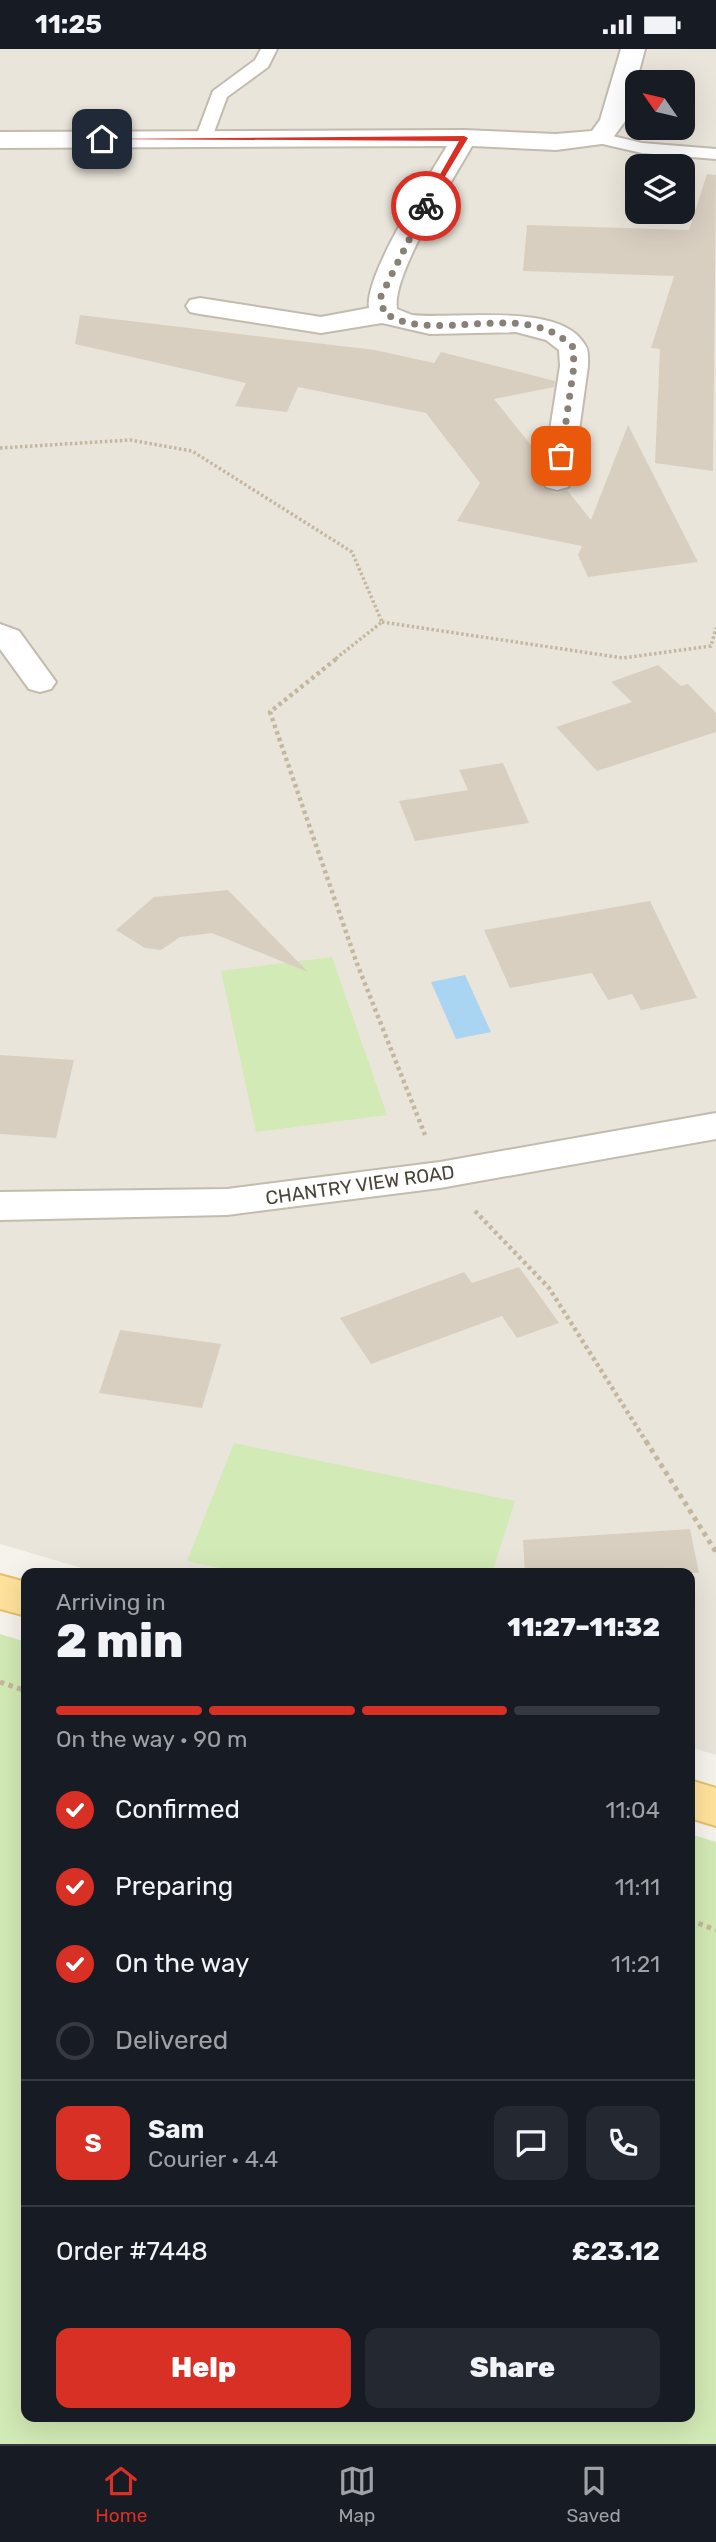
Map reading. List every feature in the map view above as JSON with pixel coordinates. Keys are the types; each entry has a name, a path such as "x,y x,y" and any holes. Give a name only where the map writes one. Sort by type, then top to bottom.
{"main road":[{"path":"0,1592 21,1598"},
{"path":"695,1801 716,1807"}],"street":[{"path":"0,140 464,138 556,142 600,138 612,120 633,49"},
{"path":"384,314 381,296 386,284 409,235 464,138"},
{"path":"200,306 321,325 384,314 412,324 521,324 559,333 573,347 574,366 557,481"},
{"path":"0,633 8,638 40,682"},
{"name":"CHANTRY VIEW ROAD","path":"0,1206 210,1204 440,1175 716,1126"}],"lane":[{"path":"204,139 219,95 262,63 269,49"},
{"path":"600,138 642,148 716,154"}],"path":[{"path":"0,448 130,440 192,451 352,552 382,622"},
{"path":"716,628 711,646 623,658 382,622 270,712 356,961 440,1175 549,1288 716,1552"},
{"path":"0,1682 21,1689"},
{"path":"695,1922 716,1930"}],"shaded area":[{"path":"0,49 716,49 716,1755 695,1749 695,1568 82,1568 0,1544"}],"green space":[{"path":"332,957 387,1115 256,1132 221,971"},
{"path":"234,1443 515,1501 494,1568 220,1568 187,1561"},
{"path":"0,1634 21,1640 21,2422 695,2422 695,1836 716,1842 716,2444 0,2444"}],"water":[{"path":"465,975 491,1032 456,1039 431,982"}],"building":[{"path":"707,174 716,175 713,471 655,463 660,349 651,348 674,276 523,271 527,225 689,230 691,224 695,224 695,211"},
{"path":"80,315 375,350 434,363 441,352 555,381 554,387 494,399 543,460 539,481 544,488 556,493 567,490 591,520 628,425 698,562 588,577 578,555 582,546 457,521 480,483 426,413 298,387 287,412 235,406 246,383 75,344"},
{"path":"658,665 681,686 688,684 716,713 716,732 597,771 556,727 632,702 611,682"},
{"path":"503,763 529,823 415,841 399,801 468,790 459,770"},
{"path":"228,890 308,972 212,933 180,937 161,950 145,948 116,930 154,897"},
{"path":"650,901 697,998 641,1010 632,994 608,1000 592,973 510,988 484,930"},
{"path":"0,1055 74,1060 56,1138 0,1134"},
{"path":"519,1267 559,1323 517,1338 502,1316 371,1364 340,1318 464,1272 472,1283"},
{"path":"120,1330 221,1344 202,1408 99,1393"},
{"path":"690,1529 699,1573 695,1573 695,1568 525,1568 523,1540"}],"way so far":[{"path":"426,206 409,235 381,296 384,314 412,324 521,324 559,333 573,347 574,366 561,456"}],"route":[{"path":"102,139 464,138 426,206"}]}
